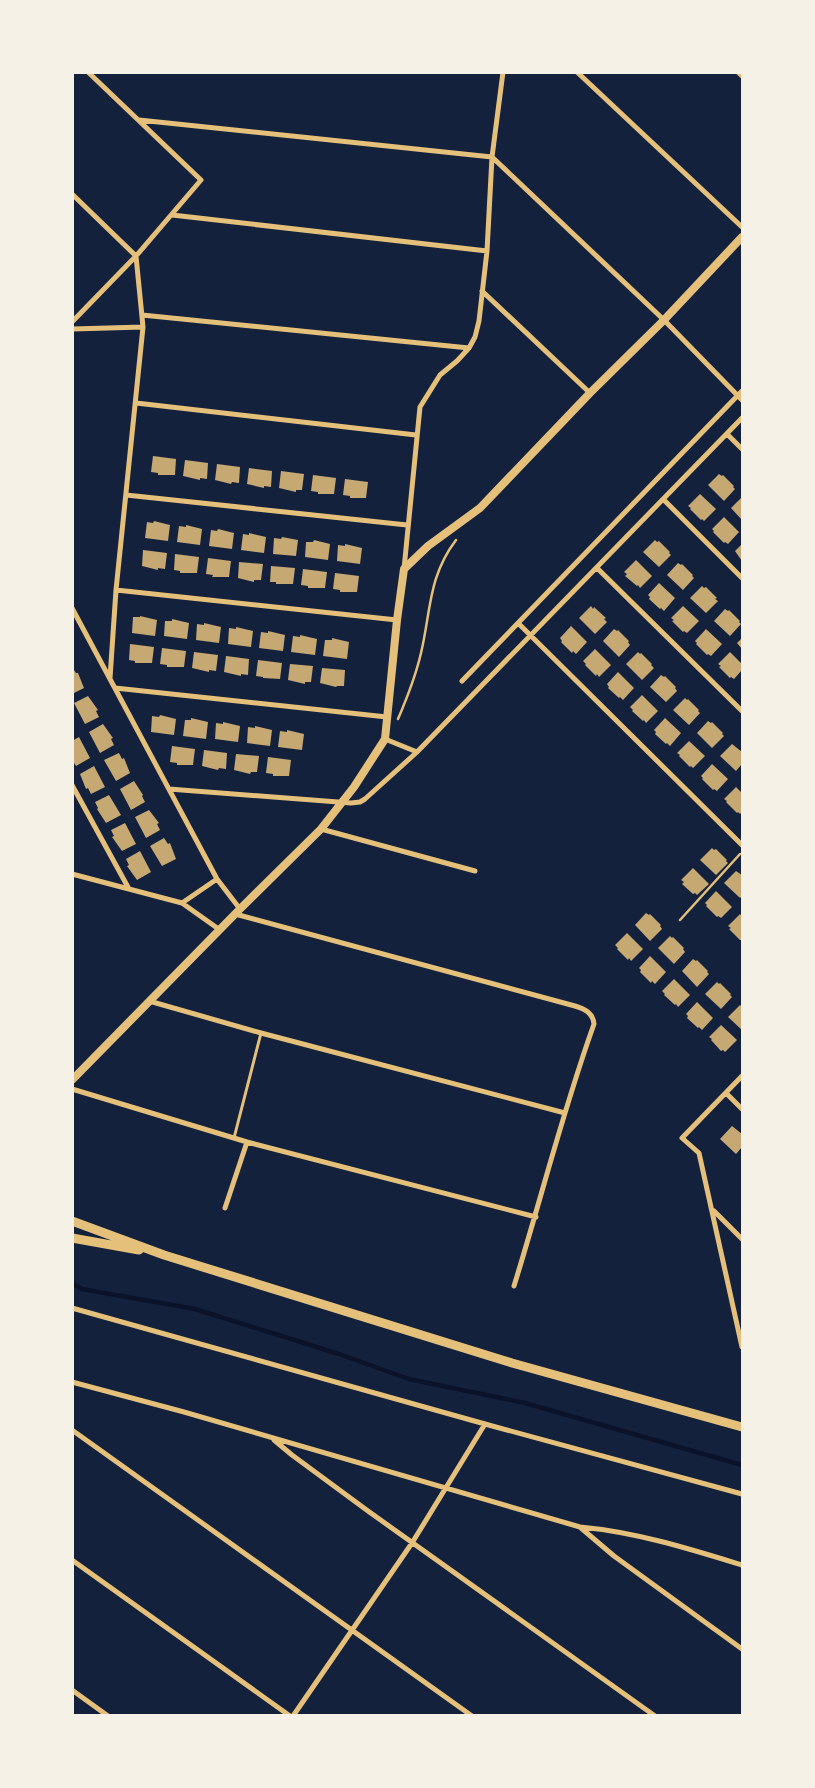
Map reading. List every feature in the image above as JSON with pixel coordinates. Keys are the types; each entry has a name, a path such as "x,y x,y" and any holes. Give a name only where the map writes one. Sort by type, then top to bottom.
{"main road":[{"path":"72,1221 164,1255 512,1363 742,1427"},
{"path":"72,1238 164,1255"}],"street":[{"path":"72,322 136,256 201,180 88,72"},
{"path":"72,1080 321,829 343,802 387,740 397,620 420,407 440,375 457,362 475,338 479,320 487,251 492,157 503,72"},
{"path":"577,72 742,226"},
{"path":"738,72 742,76"},
{"path":"139,120 492,157 741,395 462,681"},
{"path":"72,194 136,256 143,327 116,590 110,678"},
{"path":"172,215 487,251"},
{"path":"404,569 428,546 480,508 590,393 664,320 742,237"},
{"path":"482,291 590,393"},
{"path":"142,315 469,348"},
{"path":"72,329 143,327"},
{"path":"136,404 416,435"},
{"path":"169,789 355,803 365,799 417,752 742,418"},
{"path":"727,434 742,449"},
{"path":"126,495 407,525"},
{"path":"664,500 742,578"},
{"path":"596,568 742,711"},
{"path":"116,590 397,620"},
{"path":"72,608 217,879 238,912 585,1009 593,1018 594,1024 565,1113 536,1217 514,1286"},
{"path":"518,623 742,845"},
{"path":"115,688 388,717"},
{"path":"387,740 417,752"},
{"path":"72,785 129,889"},
{"path":"321,829 475,871"},
{"path":"72,874 182,903 220,930"},
{"path":"182,903 217,879"},
{"path":"149,1001 261,1033 565,1113"},
{"path":"742,1076 682,1138 700,1153 742,1347"},
{"path":"72,1089 247,1142 536,1217"},
{"path":"726,1094 742,1109"},
{"path":"225,1208 247,1142"},
{"path":"713,1211 742,1238"},
{"path":"72,1308 742,1494"},
{"path":"72,1382 184,1412 580,1527 630,1534 698,1551 742,1565"},
{"path":"72,1560 292,1716 412,1543 485,1424"},
{"path":"72,1430 353,1629 472,1716"},
{"path":"272,1438 292,1456 655,1716"},
{"path":"580,1527 614,1556 742,1649"},
{"path":"72,1690 108,1716"}],"lane":[{"path":"234,1138 261,1033"}],"path":[{"path":"387,740 406,700 421,654 433,583 446,552 458,537"},
{"path":"680,920 742,851"}],"building":[{"path":"153,456 176,459 175,475 158,475 158,473 151,472"},
{"path":"185,460 208,463 207,479 200,478 200,480 183,476"},
{"path":"217,464 240,467 239,483 232,482 231,484 215,480"},
{"path":"249,468 272,471 271,487 264,486 264,488 247,484"},
{"path":"281,471 304,474 302,490 296,490 296,492 279,488"},
{"path":"719,474 723,475 735,489 724,501 708,485"},
{"path":"313,475 336,478 334,494 318,494 318,492 311,491"},
{"path":"345,479 368,482 366,498 350,498 350,496 343,495"},
{"path":"700,494 716,509 704,521 688,506"},
{"path":"742,497 742,520 731,508"},
{"path":"724,517 739,532 728,544 724,543 712,529"},
{"path":"154,521 170,525 168,541 145,538 147,522 153,523"},
{"path":"186,525 202,529 200,545 177,542 179,526 186,527"},
{"path":"218,529 234,533 232,549 209,546 211,530 217,531"},
{"path":"249,533 266,537 264,553 241,550 243,534 249,535"},
{"path":"282,537 298,540 296,556 273,554 274,538 281,539"},
{"path":"314,540 330,544 328,560 305,557 306,542 313,542"},
{"path":"655,540 659,541 671,555 659,567 643,552"},
{"path":"345,544 362,548 360,564 337,561 338,545 345,546"},
{"path":"742,544 742,561 735,551"},
{"path":"143,550 167,553 165,569 158,568 158,570 142,566"},
{"path":"175,554 199,557 197,573 180,573 180,571 174,570"},
{"path":"208,558 231,561 229,577 212,577 213,575 206,574"},
{"path":"636,560 652,576 640,588 625,576 627,574 624,572"},
{"path":"239,562 263,564 261,580 254,580 254,582 238,578"},
{"path":"678,563 682,564 694,578 683,590 667,575"},
{"path":"271,566 295,568 293,584 270,582"},
{"path":"303,569 327,572 325,588 308,588 308,586 301,585"},
{"path":"335,573 359,576 357,592 340,592 340,590 333,589"},
{"path":"659,583 675,598 664,611 649,599 648,595"},
{"path":"702,586 706,587 718,601 706,613 690,598"},
{"path":"591,606 606,618 604,619 607,622 595,634 579,618"},
{"path":"683,606 699,621 687,633 683,632 671,618"},
{"path":"725,609 729,610 741,624 730,636 714,621"},
{"path":"140,616 157,620 155,636 132,633 133,617"},
{"path":"172,619 189,623 187,639 164,636 165,621 172,621"},
{"path":"204,623 221,627 219,643 196,640 197,624 204,625"},
{"path":"571,626 587,642 576,654 573,651 572,653 561,642 560,638"},
{"path":"236,627 253,631 251,647 228,644 229,628 236,629"},
{"path":"614,629 618,630 629,641 630,645 619,657 603,641"},
{"path":"706,629 722,644 711,656 707,655 695,641"},
{"path":"268,631 285,635 283,651 259,648 261,632 268,633"},
{"path":"300,635 317,639 315,655 291,652 293,636 300,637"},
{"path":"332,638 349,642 347,659 323,656 325,640 332,640"},
{"path":"742,638 742,649 737,643"},
{"path":"130,644 154,647 152,663 135,663 135,661 129,660"},
{"path":"162,648 186,651 184,667 167,667 167,665 160,664"},
{"path":"595,649 611,665 599,677 583,661"},
{"path":"194,652 218,655 216,671 209,670 209,672 192,668"},
{"path":"638,652 654,668 642,680 626,664"},
{"path":"730,652 742,664 742,670 734,679 730,678 718,664"},
{"path":"226,656 249,659 248,675 241,674 241,676 224,672"},
{"path":"258,660 282,663 280,679 256,676"},
{"path":"290,664 313,666 311,682 305,682 305,684 288,680"},
{"path":"72,667 78,673 84,688 72,694"},
{"path":"322,668 345,670 344,686 336,687 320,683"},
{"path":"618,672 634,688 623,700 608,688 607,684"},
{"path":"661,675 665,676 676,687 677,691 666,702 650,687"},
{"path":"642,695 658,711 646,723 630,707"},
{"path":"88,696 98,710 96,711 99,717 85,724 74,703"},
{"path":"685,698 700,713 689,725 673,710"},
{"path":"160,715 176,719 174,735 151,732 152,716 159,717"},
{"path":"191,718 208,722 206,739 183,736 185,720 191,720"},
{"path":"665,718 681,733 670,746 655,734 654,730"},
{"path":"708,721 712,722 724,736 712,748 697,733"},
{"path":"223,722 240,726 238,742 215,739 216,723 223,724"},
{"path":"103,724 113,738 111,739 114,745 100,753 89,732"},
{"path":"255,726 272,730 270,746 247,743 248,727 255,728"},
{"path":"287,730 304,734 302,750 278,747 280,731 287,732"},
{"path":"79,737 90,758 76,766 72,760 72,741"},
{"path":"689,741 705,756 693,768 677,753"},
{"path":"732,744 742,752 742,764 736,771 720,756"},
{"path":"172,746 195,749 193,765 177,765 177,763 170,762"},
{"path":"204,750 227,753 226,769 219,768 218,770 202,766"},
{"path":"119,753 122,759 124,758 130,773 116,781 104,760"},
{"path":"236,754 259,756 257,772 251,772 250,774 234,770"},
{"path":"268,757 291,760 289,776 273,776 273,774 266,773"},
{"path":"712,764 728,779 717,791 713,790 701,776"},
{"path":"94,766 105,787 91,794 88,788 86,789 80,774"},
{"path":"134,781 145,802 131,810 120,789"},
{"path":"736,787 742,793 742,812 740,814 724,799"},
{"path":"109,795 121,815 106,823 95,802"},
{"path":"149,810 159,823 157,824 160,830 146,838 135,817"},
{"path":"125,823 136,844 122,851 112,837 114,836 111,830"},
{"path":"164,838 168,844 170,843 176,859 162,866 150,846"},
{"path":"712,848 716,849 728,863 716,875 700,860"},
{"path":"140,851 151,872 137,880 127,866 129,865 126,859"},
{"path":"693,868 709,884 697,895 693,894 682,884 684,882 681,880"},
{"path":"736,871 742,875 742,896 740,898 724,883"},
{"path":"716,891 732,907 721,918 717,917 705,903"},
{"path":"646,913 650,914 661,925 662,929 650,941 635,925"},
{"path":"740,914 742,917 742,940 728,926"},
{"path":"627,933 643,949 631,961 615,945"},
{"path":"670,936 684,948 685,952 674,964 658,948"},
{"path":"650,956 666,972 655,984 652,981 651,983 640,972 639,968"},
{"path":"693,959 697,960 709,974 697,987 682,971"},
{"path":"674,979 690,995 678,1007 662,991"},
{"path":"717,982 732,997 721,1009 705,994"},
{"path":"697,1002 713,1018 702,1030 687,1018 686,1014"},
{"path":"740,1005 742,1007 742,1030 728,1017"},
{"path":"721,1025 737,1040 725,1052 721,1051 709,1037"},
{"path":"732,1126 742,1134 742,1147 736,1154 720,1139"}],"waterway":[{"path":"72,1283 82,1289 195,1309 339,1354 409,1379 525,1403 742,1465"}]}
